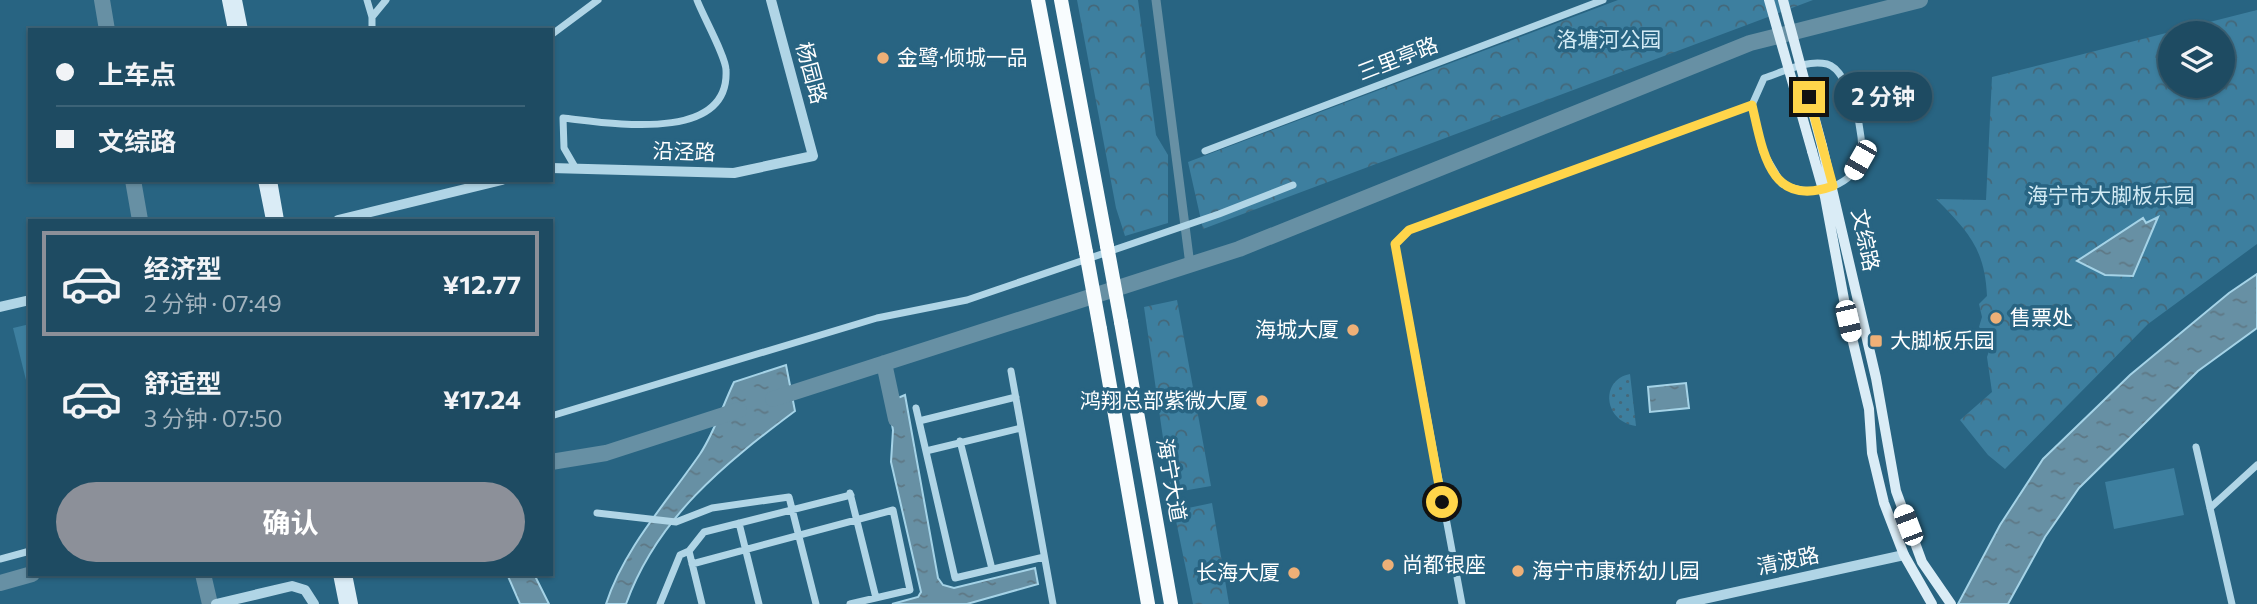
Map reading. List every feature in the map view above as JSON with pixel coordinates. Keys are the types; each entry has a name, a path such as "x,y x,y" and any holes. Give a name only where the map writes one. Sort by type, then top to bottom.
{"highway":[{"name":"海宁大道","path":"1038,0 1148,604"},
{"name":"海宁大道","path":"1061,0 1171,604"}],"main road":[{"path":"227,0 233,28"},
{"path":"237,0 243,28"},
{"path":"1769,0 1817,148"},
{"path":"1783,0 1828,188 1848,321 1869,409 1872,453 1884,503 1904,555 1932,604"},
{"path":"263,182 271,219"},
{"path":"272,182 279,219"},
{"name":"文综路","path":"1828,188 1876,378 1896,491 1922,562 1951,604"},
{"path":"343,577 344,604"},
{"path":"343,577 353,604"}],"street":[{"path":"367,0 372,28"},
{"path":"372,18 386,0"},
{"path":"553,34 598,0"},
{"path":"575,167 564,148 563,118 617,124 681,122 708,113 724,92 726,67 697,0"},
{"name":"杨园路","path":"771,0 813,156"},
{"name":"三里亭路","path":"1205,151 1603,0"},
{"path":"1815,62 1830,65 1844,78 1861,132 1862,147 1860,160 1852,175 1828,188 1798,191 1782,184 1763,152 1752,105 1764,78 1815,62"},
{"path":"1462,604 1395,244 1409,230 1752,105"},
{"name":"沿泾路","path":"553,168 734,173 813,156"},
{"path":"342,219 494,182"},
{"path":"553,415 877,318 967,300 1168,232 1293,185"},
{"path":"0,307 28,300"},
{"path":"1011,371 1052,604"},
{"path":"919,421 1016,397"},
{"path":"916,408 955,578 1044,557"},
{"path":"926,451 1021,428"},
{"path":"960,443 992,569"},
{"path":"2196,447 2232,604"},
{"path":"2210,508 2257,465"},
{"path":"660,604 680,555 689,551 704,532 850,493 876,598"},
{"path":"597,513 676,522 712,508 789,497 816,604"},
{"path":"692,564 893,510 910,590 850,604"},
{"path":"739,523 759,604"},
{"path":"689,551 702,604"},
{"path":"0,559 28,552"},
{"name":"清波路","path":"1681,604 1904,555"},
{"path":"216,604 292,586 305,590 314,604"}],"green space":[{"path":"1077,0 1138,0 1156,135 1168,155 1168,223 1125,236 1116,208"},
{"name":"洛塘河公园","path":"1618,0 1813,0 1203,229 1188,162"},
{"name":"海宁市大脚板乐园","path":"2257,10 2257,244 2148,324 2005,469 1988,455 1960,420 1992,392 1987,357 1992,342 1979,327 1982,317 1979,304 1987,296 1986,280 1973,242 1936,199 1986,200 1992,77 2158,35 2158,98 2235,98 2235,21 2213,21"},
{"path":"1177,300 1211,486 1171,493 1144,307"},
{"path":"28,324 28,388 13,328"},
{"path":"1630,374 1636,426 1617,417 1609,401 1613,384"},
{"path":"2174,468 2184,515 2114,529 2105,482"},
{"path":"1212,503 1229,604 1193,604 1174,511"}],"water":[{"path":"2158,217 2133,276 2105,275 2077,261 2143,218 2146,223"},
{"path":"2257,274 2257,328 2198,371 2079,488 2045,537 2008,604 1958,604 2000,525 2043,459 2130,375 2229,293"},
{"path":"786,365 795,411 743,451 695,495 656,545 639,573 626,604 606,604 635,545 705,446 734,382"},
{"path":"1686,383 1689,408 1650,412 1648,387"},
{"path":"905,395 938,578 943,585 954,588 1035,568 1038,584 967,604 892,604 918,597 921,592 891,462 893,430 888,402"},
{"path":"508,576 535,576 549,604 520,604"}],"waterway":[{"path":"102,0 107,28"},
{"path":"1156,0 1190,265"},
{"path":"773,399 1239,249 1750,43 1920,0"},
{"path":"133,182 140,219"},
{"path":"884,363 896,419"},
{"path":"553,462 606,453 739,410"},
{"path":"0,583 28,575"},
{"path":"203,576 210,604"}],"place":[{"name":"金鹭·倾城一品","path":"883,58"},
{"name":"售票处","path":"1996,318"},
{"name":"海城大厦","path":"1353,330"},
{"name":"大脚板乐园","path":"1876,341"},
{"name":"鸿翔总部紫微大厦","path":"1262,401"},
{"name":"尚都银座","path":"1388,565"},
{"name":"海宁市康桥幼儿园","path":"1518,571"},
{"name":"长海大厦","path":"1294,573"}],"route":[{"path":"1442,502 1396,265 1395,244 1409,230 1752,105 1763,152 1771,171 1782,184 1798,191 1823,190 1833,186 1809,97"}]}
